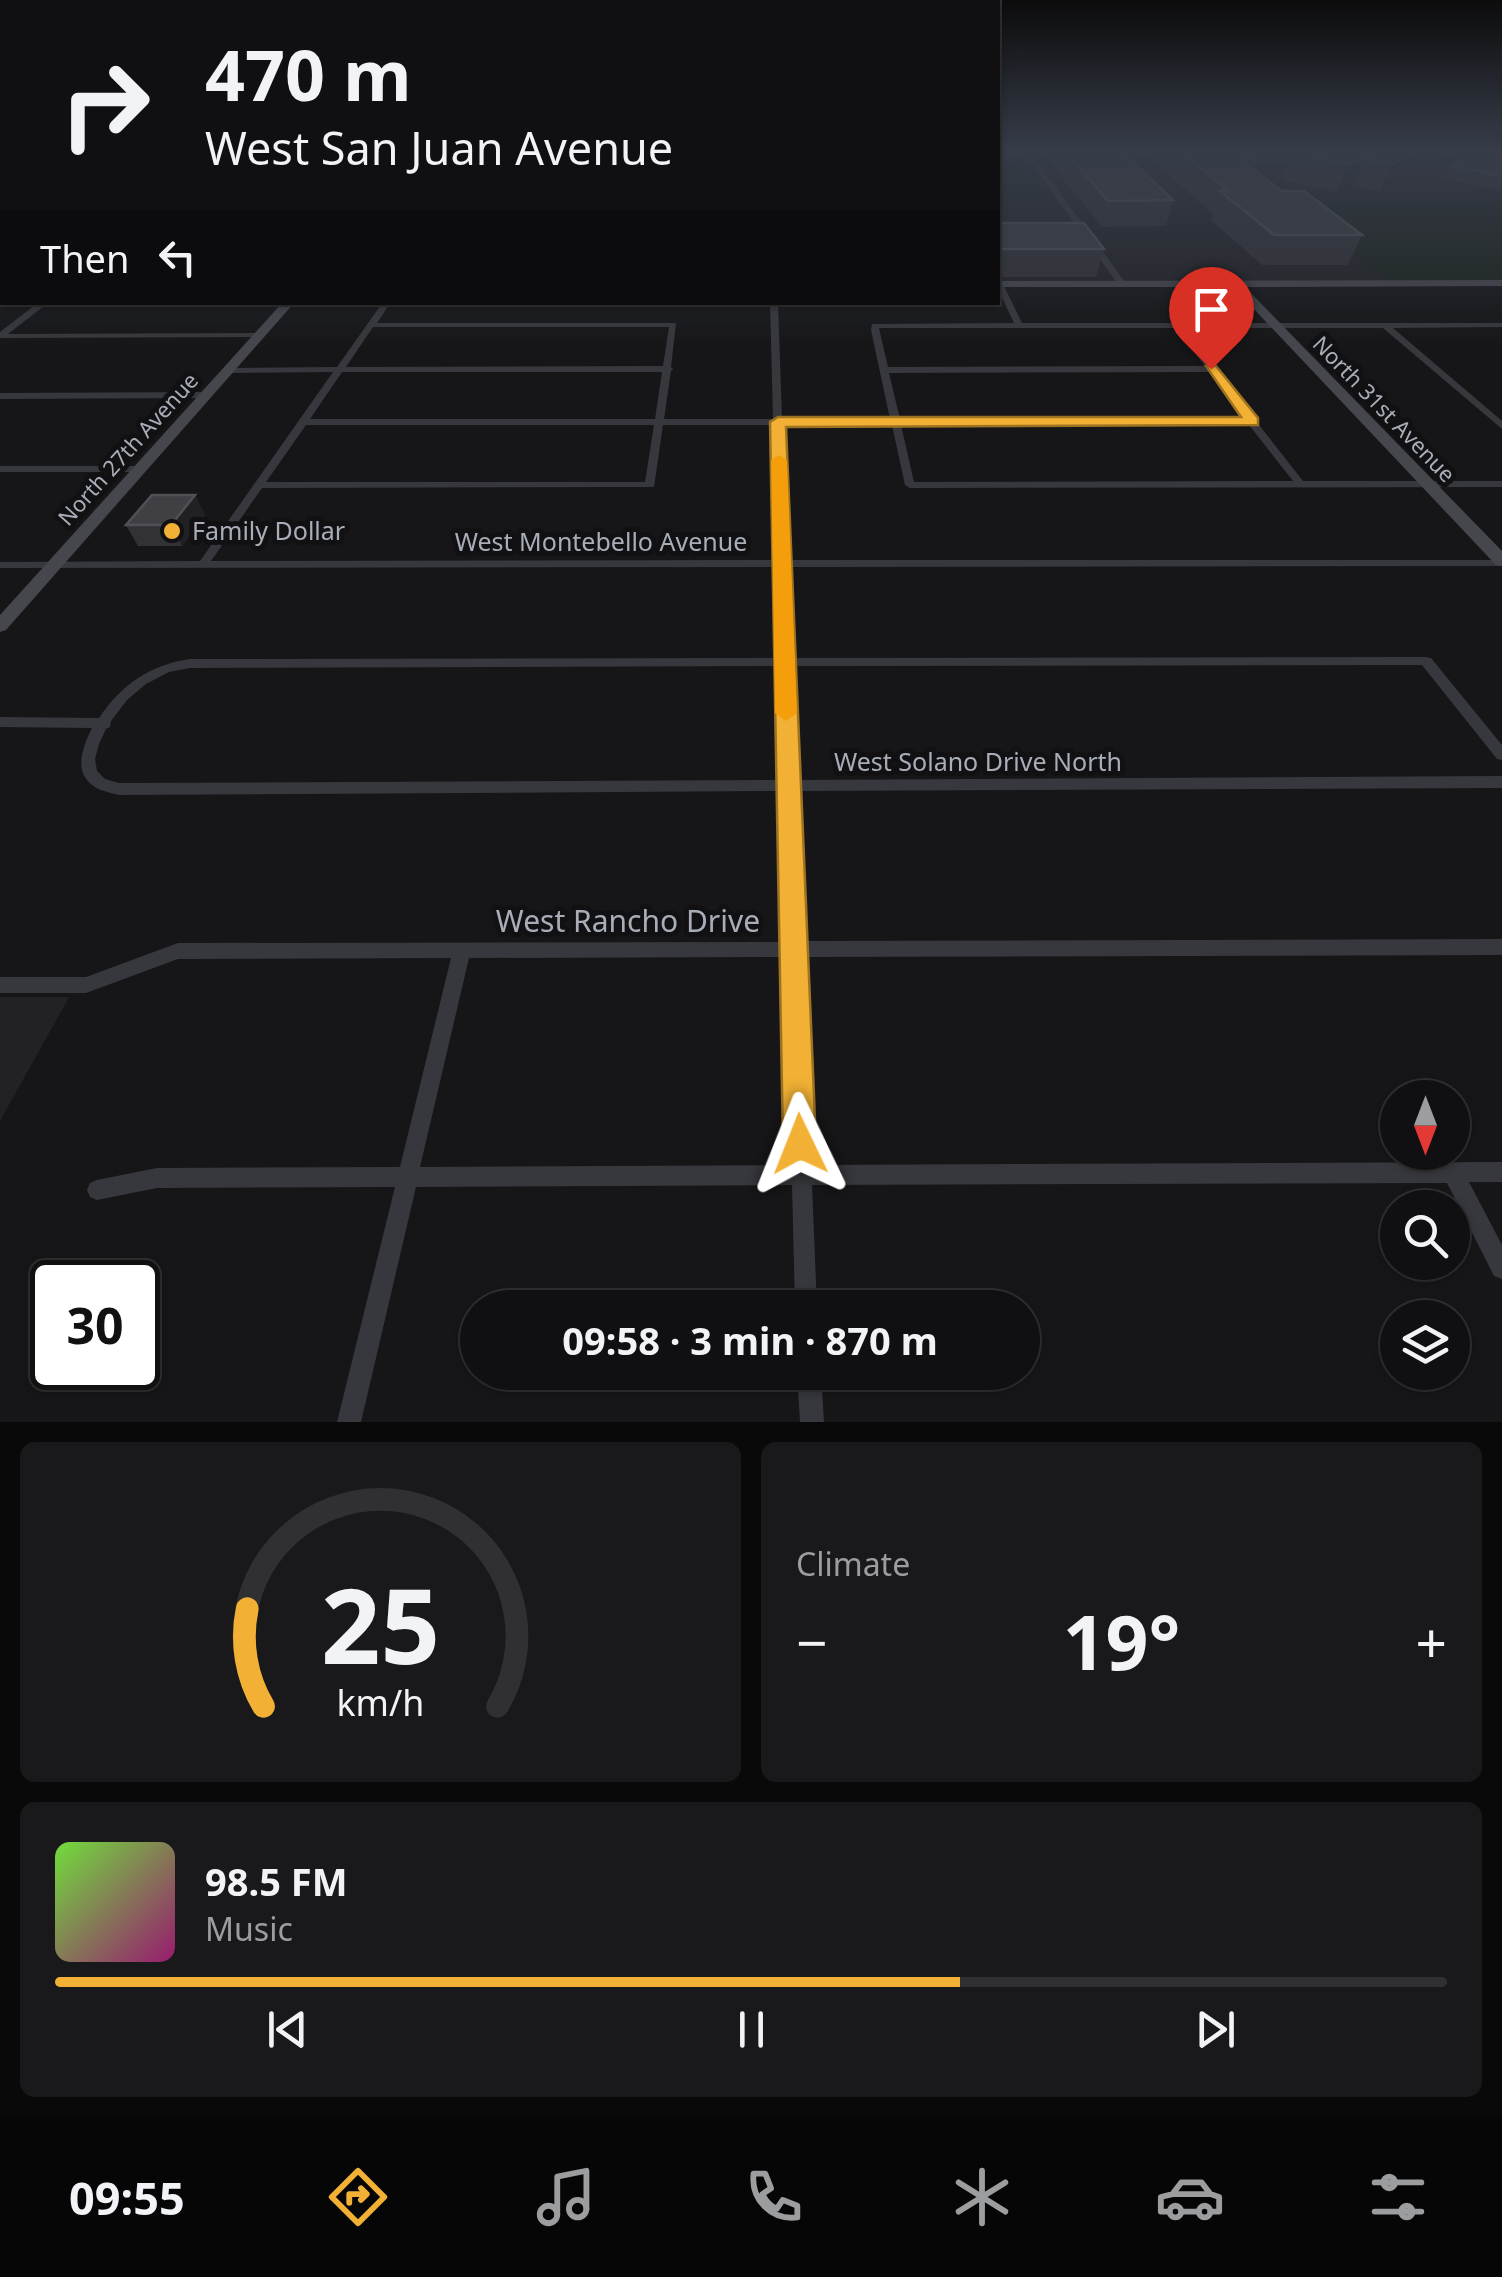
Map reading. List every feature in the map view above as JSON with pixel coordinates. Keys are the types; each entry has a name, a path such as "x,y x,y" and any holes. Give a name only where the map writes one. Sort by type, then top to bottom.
{"street":[{"path":"1072,215 1122,284"},
{"path":"1000,284 1502,283"},
{"name":"North 31st Avenue","path":"1241,284 1436,485 1502,562"},
{"path":"1000,288 1019,326"},
{"path":"0,336 41,305"},
{"name":"North 27th Avenue","path":"0,626 287,305"},
{"path":"203,565 385,305"},
{"path":"774,305 805,1290"},
{"path":"1484,324 1502,338"},
{"path":"1502,324 876,326 910,485 1502,484"},
{"path":"260,485 650,485 673,325 372,325"},
{"path":"1177,325 1301,485"},
{"path":"1385,325 1502,426"},
{"path":"0,336 260,336"},
{"path":"229,370 669,369"},
{"path":"884,370 1211,369"},
{"path":"0,396 206,395"},
{"path":"304,422 1252,422"},
{"path":"0,470 140,469"},
{"name":"North 31st Avenue","path":"1436,485 1502,544"},
{"name":"West Montebello Avenue","path":"0,565 1502,562"},
{"path":"0,722 106,722 134,687 168,668 218,663 1426,660 1502,756"},
{"name":"West Solano Drive North","path":"106,722 85,762 87,775 96,783 119,789 1502,782"},
{"name":"West Rancho Drive","path":"0,985 86,985 178,952 1502,946"},
{"path":"349,1422 462,950"},
{"path":"1453,1172 1502,1268"},
{"path":"97,1190 156,1178 1502,1172"},
{"path":"810,1390 812,1422"}],"shaded area":[{"path":"1000,215 1305,215 1388,280 1000,284"},
{"path":"1304,215 1502,215 1502,280 1388,280"},
{"path":"0,997 69,997 0,1121"}],"building":[{"path":"1250,215 1336,215 1362,235 1274,235"},
{"path":"1000,223 1084,223 1104,249 1000,249"},
{"path":"152,495 195,495 171,525 126,525"}],"slow traffic":[{"path":"779,460 786,713"}],"place":[{"name":"Family Dollar","path":"172,531"}],"route":[{"path":"800,1144 778,422 1252,422 1211,369"}]}
